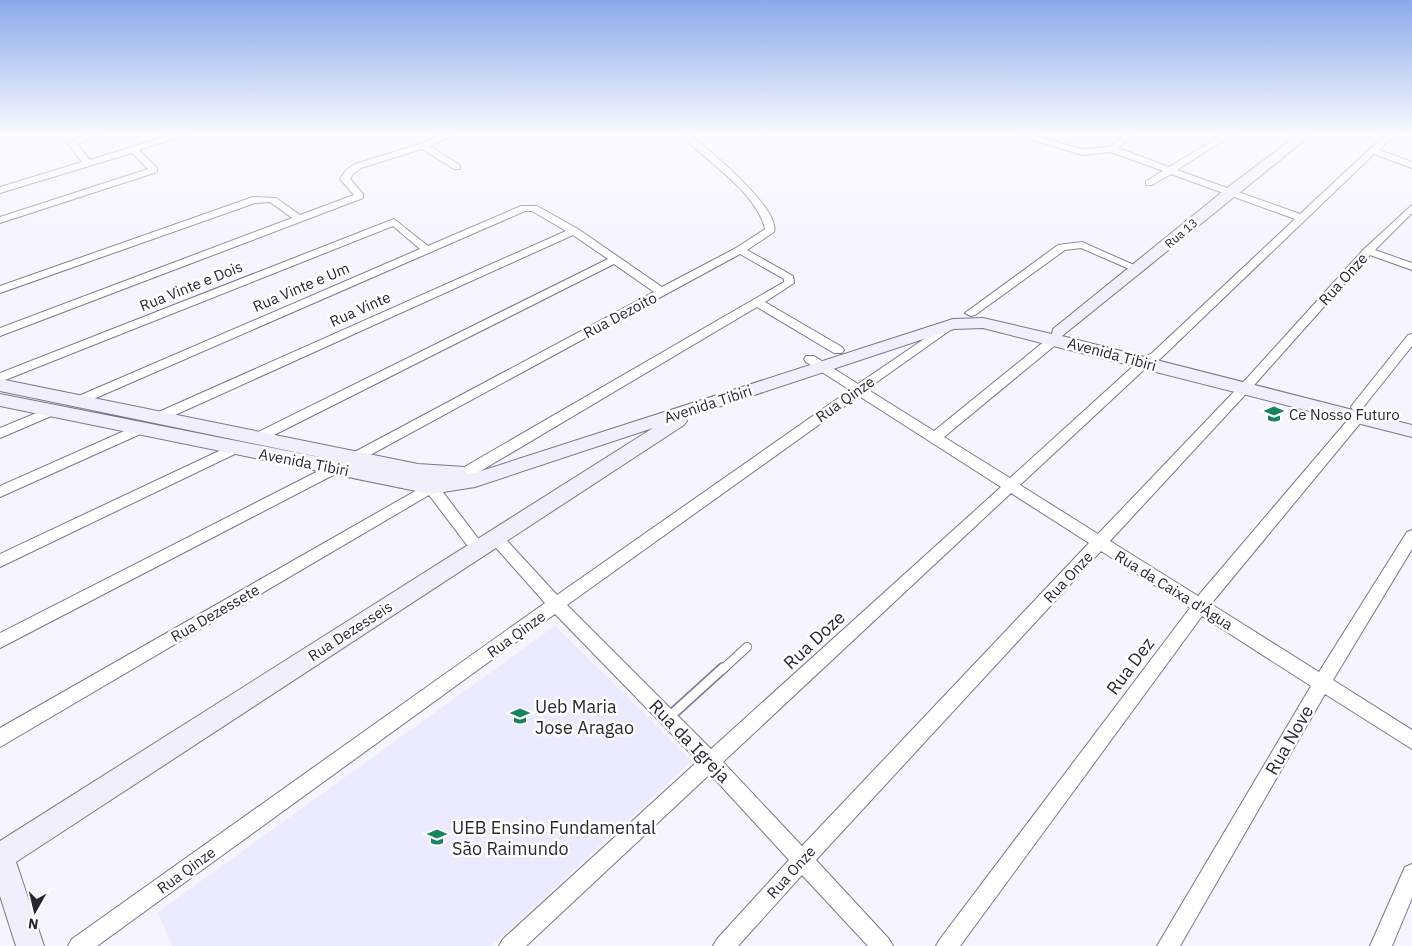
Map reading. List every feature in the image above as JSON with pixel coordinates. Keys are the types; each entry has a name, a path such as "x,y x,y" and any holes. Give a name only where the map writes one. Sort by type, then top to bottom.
{"main road":[{"name":"Rua 13","path":"1057,336 1248,179"},
{"name":"Avenida Tibiri","path":"0,400 431,487 701,406 816,363 838,350 941,318 971,313 1357,412 1412,430"},
{"name":"Avenida Tibiri","path":"0,385 431,474 473,475 816,363 953,324 983,323 1057,336"},
{"name":"Rua Dezesseis","path":"0,856 701,406"},
{"name":"Avenida Tibiri","path":"1357,412 1412,420"},
{"path":"176,436 192,424"},
{"path":"0,856 30,946"}],"street":[{"path":"0,190 35,179"},
{"path":"0,220 126,179"},
{"path":"0,332 360,196 346,179"},
{"name":"Rua Dezoito","path":"354,458 763,237 770,230 770,225 756,202 735,179"},
{"path":"1149,183 1155,179"},
{"path":"1195,179 1301,218"},
{"name":"Rua Doze","path":"510,946 1010,486 1150,360 1343,179"},
{"path":"0,290 254,200 267,197 277,200 298,219"},
{"name":"Rua Vinte e Um","path":"78,401 520,209 532,207 574,231"},
{"name":"Rua Onze","path":"724,946 802,860 1248,385 1368,251 1412,208"},
{"name":"Rua Vinte e Dois","path":"0,378 394,222 427,250"},
{"path":"574,231 662,292"},
{"name":"Rua Vinte","path":"159,417 574,231"},
{"path":"971,313 1062,247 1082,245 1138,269"},
{"path":"473,475 789,283 789,278 782,272 740,250"},
{"path":"1368,251 1412,267"},
{"path":"257,438 614,260"},
{"path":"757,302 838,350"},
{"name":"Rua Qinze","path":"79,946 953,324"},
{"name":"Rua 13","path":"934,438 1057,336"},
{"name":"Rua Dez","path":"947,946 1200,606 1357,412 1412,338"},
{"name":"Rua da Caixa d'Água","path":"816,363 1412,740"},
{"path":"0,433 52,411"},
{"path":"0,492 140,429"},
{"path":"0,561 236,448"},
{"path":"0,641 334,468"},
{"name":"Rua da Igreja","path":"431,487 487,544 556,606 668,718 882,946"},
{"name":"Rua Dezessete","path":"0,738 431,487"},
{"name":"Rua Nove","path":"1168,946 1322,683 1412,536"},
{"path":"1380,946 1412,874"}],"lane":[{"path":"668,718 747,647"}],"shaded area":[{"name":"UEB Ensino Fundamental São Raimundo","path":"555,626 692,761 491,946 172,946 158,912"}],"place":[{"name":"Ce Nosso Futuro","path":"1274,414"},
{"name":"Ueb Maria Jose Aragao","path":"520,716"},
{"name":"UEB Ensino Fundamental São Raimundo","path":"437,837"}]}
